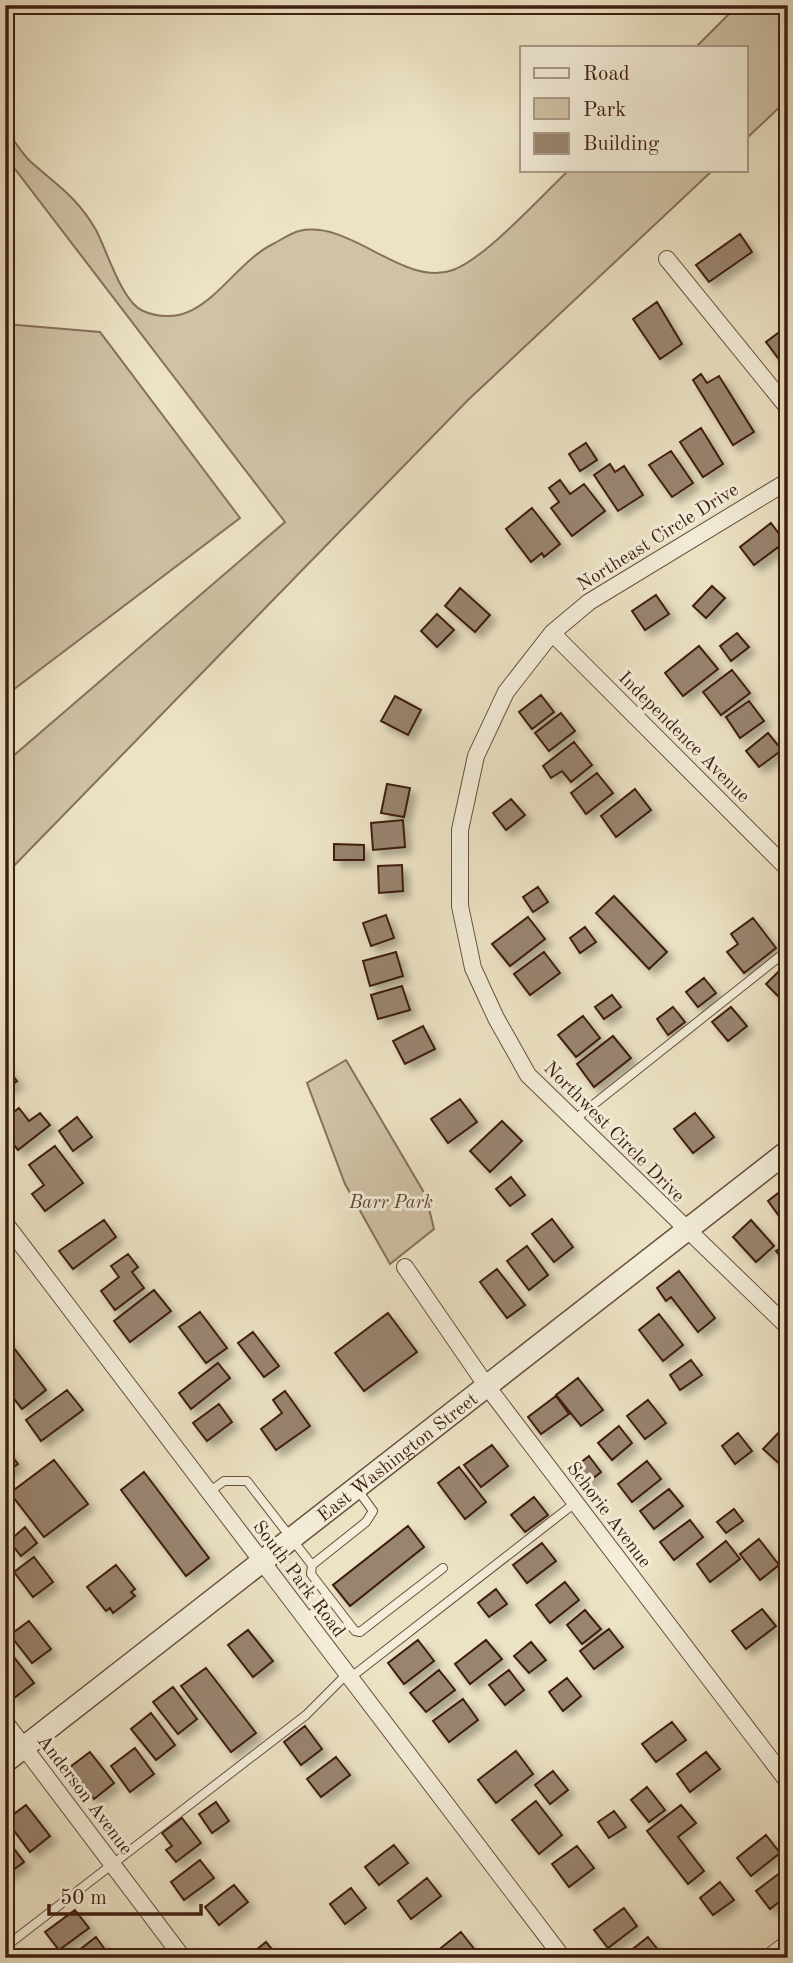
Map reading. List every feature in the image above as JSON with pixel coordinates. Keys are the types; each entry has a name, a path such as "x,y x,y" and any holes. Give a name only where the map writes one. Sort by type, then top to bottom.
{"street":[{"path":"667,259 788,408"},
{"name":"Northeast Circle Drive","path":"552,634 589,601 788,481"},
{"name":"Independence Avenue","path":"552,634 788,869"},
{"name":"Northwest Circle Drive","path":"552,634 506,692 476,755 460,830 460,906 473,968 496,1018 528,1075 685,1231 788,1327"},
{"name":"East Washington Street","path":"5,1762 291,1536 788,1151"},
{"name":"South Park Road","path":"5,1223 563,1958"},
{"name":"Schorie Avenue","path":"405,1267 486,1385 788,1782"},
{"name":"Anderson Avenue","path":"5,1723 183,1958"},
{"path":"768,1958 788,1943"}],"lane":[{"path":"575,1120 788,950"},
{"path":"209,1492 224,1481 247,1480 312,1565 311,1574 355,1631 360,1632 443,1568"},
{"path":"312,1565 366,1522 373,1511 356,1486"},
{"path":"5,1947 306,1715 349,1676 575,1503"},
{"path":"305,1619 330,1599"}],"green space":[{"path":"738,5 788,5 788,99 748,137 748,46 697,46"},
{"path":"5,129 27,158 82,209 96,230 128,298 143,311 164,316 182,314 199,306 259,253 299,231 318,230 338,235 415,270 434,273 453,270 481,253 567,172 711,172 468,400 5,875 5,763 285,522 5,156"},
{"path":"5,324 100,332 240,518 5,696"},
{"name":"Barr Park","path":"346,1060 426,1196 434,1229 390,1264 345,1184 307,1083"}],"building":[{"path":"740,234 752,252 709,282 696,265"},
{"path":"657,302 682,344 660,359 633,319"},
{"path":"786,327 788,329 787,370 766,342"},
{"path":"701,374 707,383 719,376 754,432 733,445 693,380"},
{"path":"701,428 723,464 703,477 680,442"},
{"path":"586,443 597,460 580,471 569,454"},
{"path":"671,451 693,483 672,497 649,465"},
{"path":"610,464 615,472 624,466 643,495 618,511 594,475"},
{"path":"560,480 570,494 584,484 605,511 572,536 551,508 559,502 549,488"},
{"path":"532,508 560,544 544,557 542,553 531,562 506,529"},
{"path":"771,523 785,542 754,565 740,547"},
{"path":"712,586 725,598 706,618 693,606"},
{"path":"460,588 490,615 475,632 445,606"},
{"path":"656,595 669,614 645,630 632,611"},
{"path":"437,614 454,630 437,647 421,631"},
{"path":"737,633 749,647 731,661 720,646"},
{"path":"699,646 718,669 683,696 665,673"},
{"path":"732,670 750,693 721,715 703,692"},
{"path":"541,695 554,712 532,729 519,712"},
{"path":"395,696 421,710 408,735 381,721"},
{"path":"749,701 764,721 740,738 726,717"},
{"path":"561,713 575,731 549,751 535,733"},
{"path":"768,733 782,750 759,767 746,751"},
{"path":"574,742 592,765 571,782 562,771 551,778 543,766"},
{"path":"597,773 613,793 586,814 571,793"},
{"path":"387,784 410,788 404,817 381,813"},
{"path":"635,789 651,810 616,837 601,816"},
{"path":"511,799 525,815 506,830 493,813"},
{"path":"403,820 405,847 373,850 371,823"},
{"path":"334,844 364,845 364,860 334,860"},
{"path":"402,865 403,891 379,893 378,866"},
{"path":"538,887 548,902 533,912 523,897"},
{"path":"614,896 667,952 649,969 596,913"},
{"path":"386,915 394,938 371,946 363,923"},
{"path":"528,917 545,939 510,966 492,944"},
{"path":"753,918 776,948 744,973 727,952 738,944 731,934"},
{"path":"585,927 596,942 580,953 570,938"},
{"path":"396,952 403,976 370,986 363,961"},
{"path":"544,952 560,973 530,995 514,974"},
{"path":"781,969 788,975 788,992 781,999 766,984"},
{"path":"704,978 716,993 698,1007 686,992"},
{"path":"402,986 410,1010 378,1019 371,995"},
{"path":"612,995 621,1007 604,1019 595,1007"},
{"path":"673,1007 685,1022 668,1035 657,1019"},
{"path":"731,1007 747,1026 728,1041 712,1022"},
{"path":"583,1016 600,1038 576,1057 558,1035"},
{"path":"423,1026 435,1049 405,1064 393,1041"},
{"path":"613,1036 631,1058 594,1087 577,1064"},
{"path":"5,1066 17,1081 5,1090"},
{"path":"460,1099 477,1122 448,1143 431,1119"},
{"path":"19,1108 29,1121 40,1113 50,1125 18,1150 5,1133 5,1119"},
{"path":"695,1113 714,1137 693,1153 674,1129"},
{"path":"77,1117 92,1137 73,1151 59,1131"},
{"path":"502,1121 522,1141 490,1172 470,1151"},
{"path":"55,1146 83,1183 45,1211 32,1194 44,1185 29,1165"},
{"path":"511,1177 525,1195 510,1206 496,1189"},
{"path":"786,1187 788,1215 782,1220 768,1201"},
{"path":"552,1219 573,1247 554,1262 532,1234"},
{"path":"104,1220 116,1237 73,1269 59,1251"},
{"path":"751,1220 774,1246 756,1262 733,1237"},
{"path":"788,1243 788,1266 776,1251"},
{"path":"527,1246 548,1275 529,1290 507,1261"},
{"path":"128,1254 138,1267 132,1272 144,1288 115,1310 101,1291 119,1277 111,1266"},
{"path":"497,1269 525,1305 507,1318 480,1282"},
{"path":"679,1271 715,1318 698,1332 671,1297 666,1301 657,1288"},
{"path":"154,1290 171,1311 130,1342 114,1321"},
{"path":"200,1312 227,1348 206,1363 179,1327"},
{"path":"388,1313 417,1352 364,1391 335,1353"},
{"path":"659,1314 683,1345 663,1361 639,1330"},
{"path":"253,1332 279,1366 264,1377 238,1343"},
{"path":"7,1339 46,1390 22,1409 5,1387"},
{"path":"691,1360 702,1375 680,1390 670,1375"},
{"path":"218,1363 230,1378 191,1409 179,1393"},
{"path":"578,1378 603,1410 581,1426 556,1395"},
{"path":"67,1390 83,1410 41,1441 26,1420"},
{"path":"285,1391 310,1426 276,1450 261,1429 282,1413 273,1400"},
{"path":"556,1396 569,1414 541,1434 528,1417"},
{"path":"648,1400 666,1423 645,1439 627,1416"},
{"path":"219,1404 232,1422 207,1441 193,1423"},
{"path":"619,1426 632,1443 612,1460 598,1443"},
{"path":"785,1426 788,1429 788,1462 783,1467 763,1449"},
{"path":"738,1433 752,1451 735,1464 722,1446"},
{"path":"492,1445 508,1466 481,1487 464,1465"},
{"path":"5,1447 18,1464 5,1473"},
{"path":"589,1456 601,1472 587,1483 575,1467"},
{"path":"54,1460 88,1504 44,1537 10,1493"},
{"path":"647,1461 661,1479 632,1502 618,1484"},
{"path":"459,1467 486,1502 465,1519 438,1483"},
{"path":"144,1472 209,1558 186,1576 121,1490"},
{"path":"669,1489 683,1506 654,1529 640,1511"},
{"path":"534,1497 548,1515 525,1532 511,1515"},
{"path":"734,1509 743,1521 726,1533 717,1522"},
{"path":"690,1520 703,1537 674,1560 660,1542"},
{"path":"408,1526 424,1547 350,1606 333,1585"},
{"path":"25,1527 37,1543 21,1556 9,1541"},
{"path":"759,1539 779,1565 760,1580 740,1554"},
{"path":"726,1541 740,1559 710,1582 697,1564"},
{"path":"542,1543 556,1561 527,1583 513,1565"},
{"path":"34,1557 53,1582 33,1597 14,1572"},
{"path":"116,1565 135,1589 131,1592 135,1596 113,1613 110,1608 106,1611 87,1587"},
{"path":"565,1582 579,1600 550,1623 536,1605"},
{"path":"496,1589 507,1604 489,1617 478,1603"},
{"path":"762,1609 776,1626 746,1649 732,1631"},
{"path":"585,1610 601,1629 582,1644 567,1625"},
{"path":"29,1621 51,1649 32,1663 10,1635"},
{"path":"609,1629 623,1647 594,1669 580,1651"},
{"path":"248,1630 273,1661 253,1677 228,1645"},
{"path":"418,1640 434,1661 404,1684 388,1663"},
{"path":"486,1640 502,1659 470,1684 455,1664"},
{"path":"531,1642 546,1660 529,1673 514,1656"},
{"path":"6,1647 34,1683 14,1698 5,1687"},
{"path":"206,1668 256,1733 231,1752 181,1686"},
{"path":"439,1670 455,1690 426,1712 410,1693"},
{"path":"509,1670 524,1690 505,1705 489,1685"},
{"path":"567,1678 581,1696 563,1711 549,1692"},
{"path":"173,1687 197,1719 178,1734 153,1702"},
{"path":"463,1699 478,1720 449,1742 433,1721"},
{"path":"151,1713 175,1745 156,1760 131,1729"},
{"path":"672,1722 686,1740 656,1762 642,1744"},
{"path":"305,1726 322,1749 301,1765 284,1742"},
{"path":"135,1748 154,1774 130,1792 111,1766"},
{"path":"516,1751 533,1774 496,1803 478,1780"},
{"path":"90,1752 114,1783 94,1799 70,1767"},
{"path":"706,1752 720,1769 690,1792 677,1774"},
{"path":"336,1757 350,1775 321,1797 307,1779"},
{"path":"553,1771 568,1790 550,1804 535,1785"},
{"path":"647,1787 665,1810 649,1822 631,1800"},
{"path":"536,1801 562,1835 539,1854 512,1820"},
{"path":"216,1802 229,1821 212,1833 199,1814"},
{"path":"26,1805 50,1836 30,1852 6,1820"},
{"path":"681,1805 696,1823 678,1837 704,1871 688,1884 647,1831"},
{"path":"614,1811 626,1827 609,1838 598,1822"},
{"path":"182,1818 201,1843 176,1862 166,1850 172,1846 162,1833"},
{"path":"766,1835 780,1853 751,1876 737,1858"},
{"path":"5,1837 24,1862 5,1876"},
{"path":"394,1845 408,1863 379,1885 365,1867"},
{"path":"577,1846 594,1868 569,1887 552,1864"},
{"path":"200,1860 214,1878 184,1900 171,1882"},
{"path":"785,1869 788,1895 770,1909 756,1891"},
{"path":"427,1878 441,1896 411,1919 398,1901"},
{"path":"720,1882 734,1900 713,1915 700,1898"},
{"path":"234,1885 248,1902 219,1925 205,1907"},
{"path":"351,1888 366,1908 345,1924 330,1904"},
{"path":"624,1908 637,1926 608,1948 594,1930"},
{"path":"75,1910 89,1928 59,1950 45,1932"},
{"path":"461,1932 475,1950 465,1958 435,1958 432,1955"},
{"path":"96,1937 111,1958 77,1958 74,1954"},
{"path":"648,1937 662,1955 658,1958 621,1958"},
{"path":"266,1942 279,1958 246,1958"}]}
